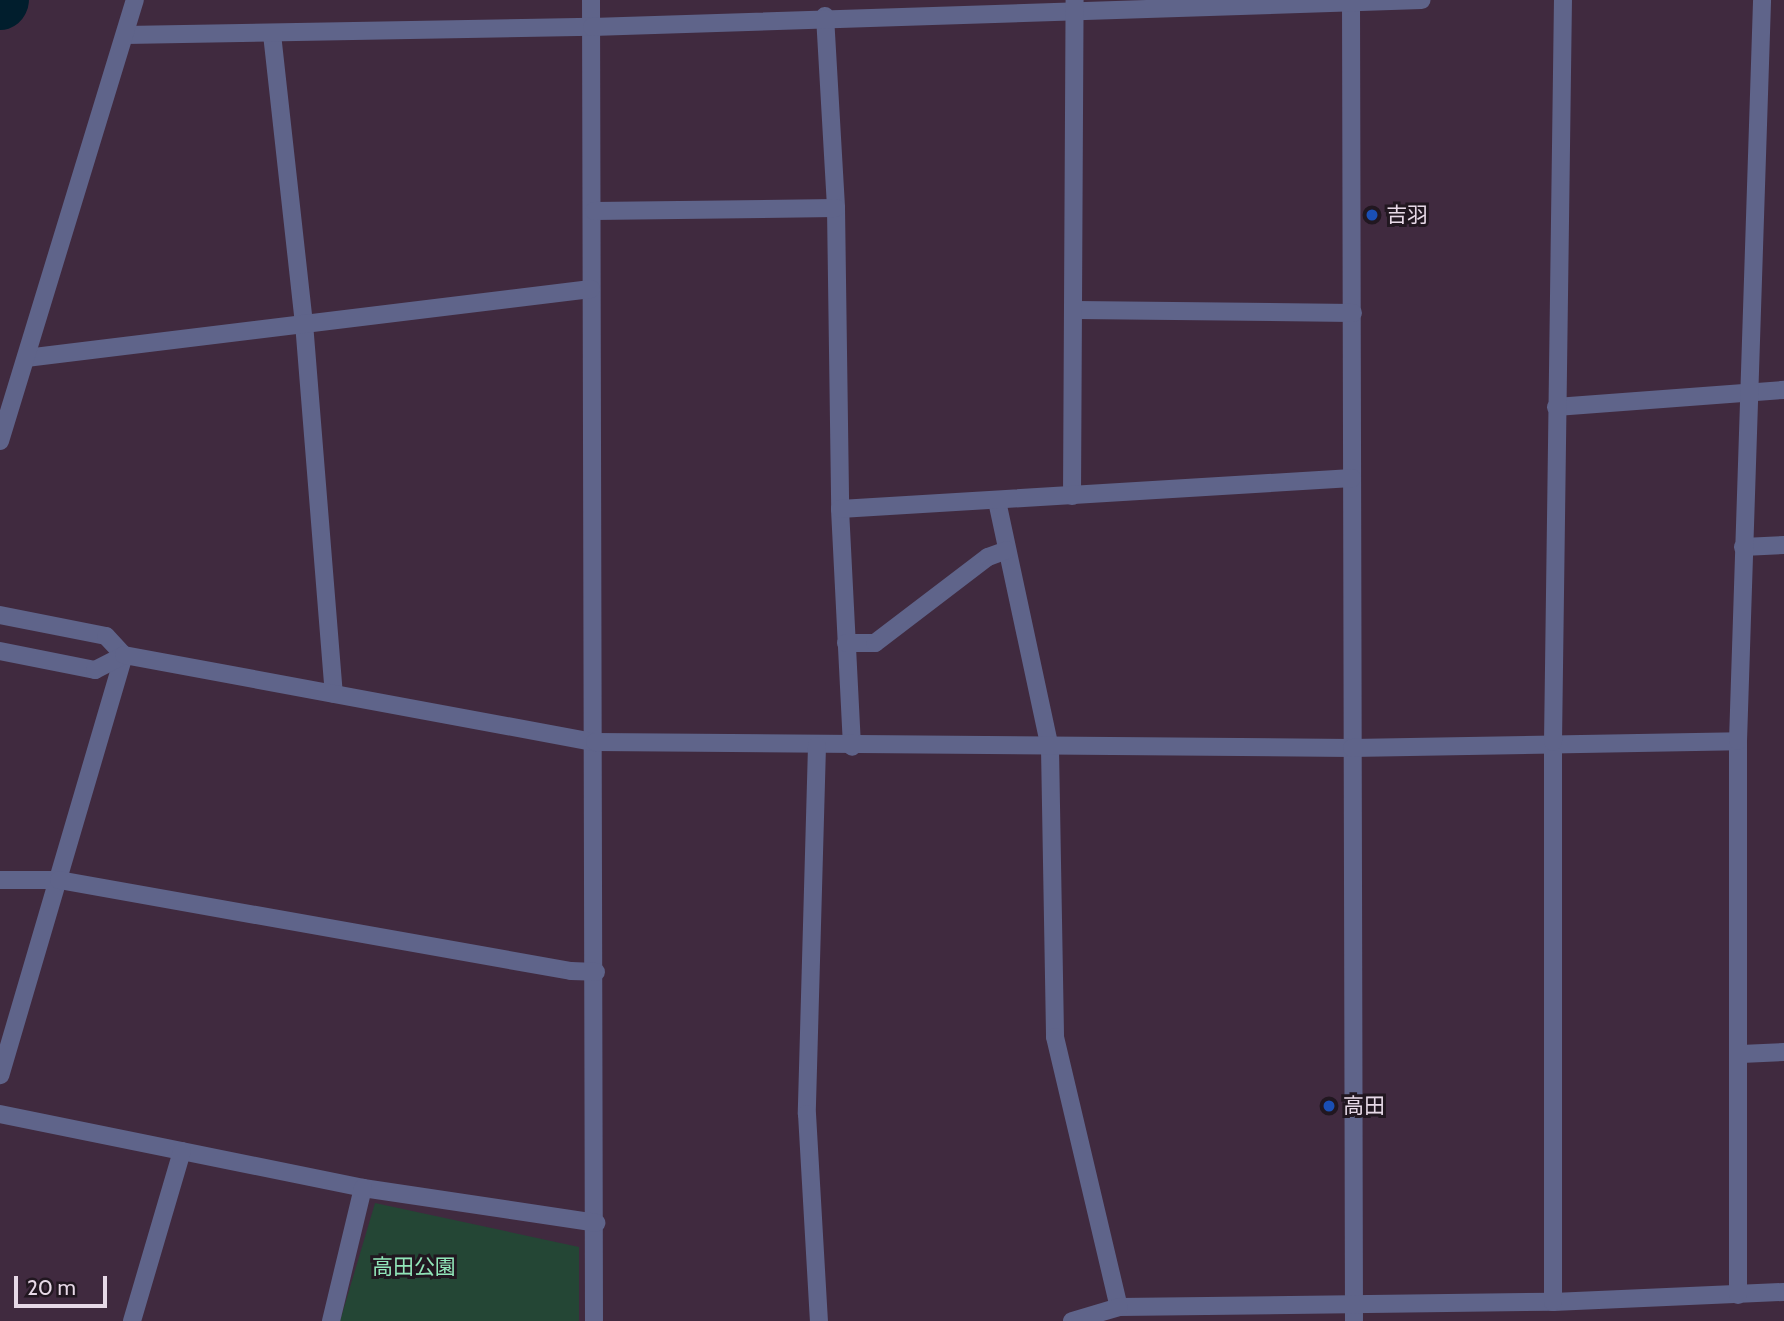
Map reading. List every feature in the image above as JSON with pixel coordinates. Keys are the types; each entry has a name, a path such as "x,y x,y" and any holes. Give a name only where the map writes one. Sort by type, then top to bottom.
{"street":[{"path":"0,441 135,0"},
{"path":"591,0 596,972 594,1321"},
{"path":"125,35 592,27 1074,4 1422,0"},
{"path":"1553,1302 1553,742 1563,0"},
{"path":"1738,1296 1741,1054 1738,741 1762,0"},
{"path":"1351,2 1354,1314"},
{"path":"1072,496 1076,310 1074,4"},
{"path":"825,16 836,208 840,509 852,747"},
{"path":"272,34 304,323 334,694"},
{"path":"594,211 836,208"},
{"path":"26,358 591,289"},
{"path":"1076,310 1353,313"},
{"path":"1556,407 1784,390"},
{"path":"840,509 1352,478"},
{"path":"997,501 1050,748 1055,1038 1119,1307"},
{"path":"1743,547 1784,545"},
{"path":"846,643 875,643 988,557 1007,550"},
{"path":"0,615 106,636 124,655 595,742 852,747 1352,748 1553,742 1738,741"},
{"path":"0,651 95,670 124,655"},
{"path":"0,1075 124,655"},
{"path":"817,746 807,1114 819,1321"},
{"path":"0,880 59,880 571,971 596,972"},
{"path":"1741,1054 1784,1052"},
{"path":"0,1114 363,1188 596,1223"},
{"path":"132,1321 181,1151"},
{"path":"331,1321 363,1188"},
{"path":"1073,1321 1119,1307 1354,1314 1784,1292"}],"green space":[{"name":"高田公園","path":"375,1203 579,1247 579,1321 340,1321"}],"place":[{"name":"吉羽","path":"1372,215"},
{"name":"高田","path":"1329,1106"}]}
